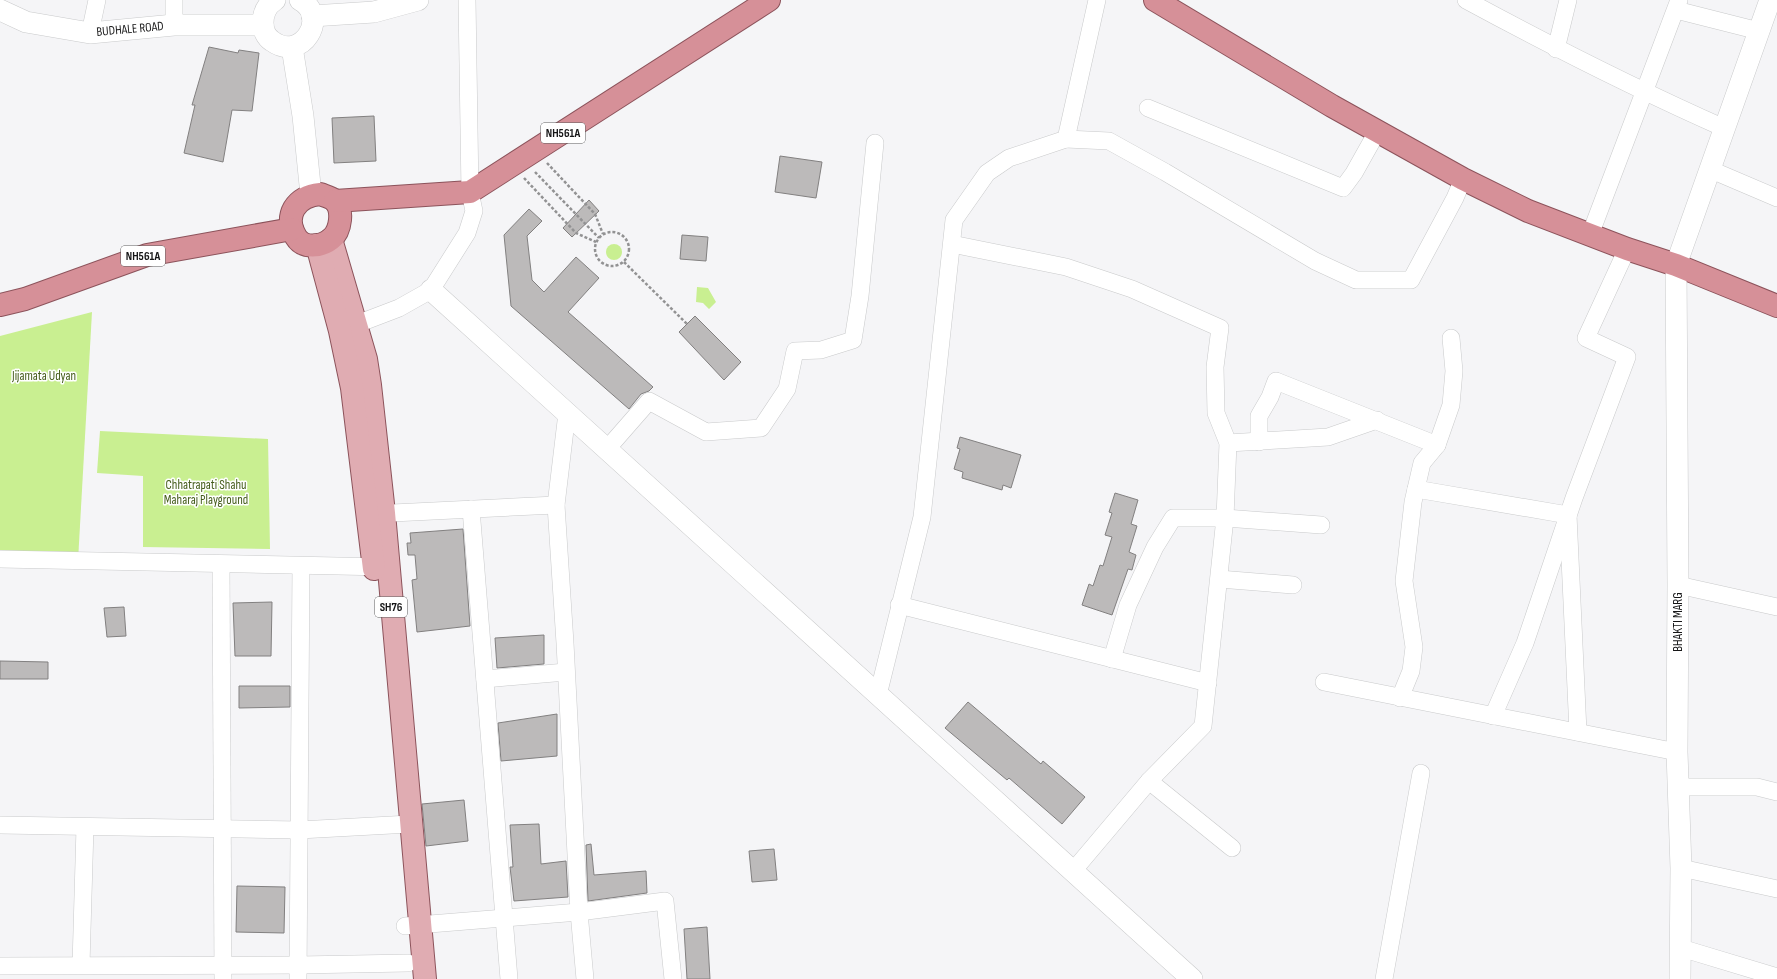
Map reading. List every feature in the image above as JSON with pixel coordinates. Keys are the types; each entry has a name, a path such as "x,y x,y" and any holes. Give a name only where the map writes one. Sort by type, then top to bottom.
{"highway":[{"name":"NH561A","path":"311,195 320,194 328,196 335,201 470,192 769,0"},
{"path":"1155,0 1377,132 1463,179 1528,211 1627,249 1676,265 1777,306"},
{"path":"311,195 304,198 292,211 292,229 300,242 304,245 324,242 337,231 340,224 339,209 335,201"},
{"name":"NH561A","path":"0,306 25,299 147,255 292,229"}],"main road":[{"name":"SH76","path":"324,242 348,328 352,388 376,514 412,925 425,979"},
{"name":"SH76","path":"409,971 412,925"}],"street":[{"path":"90,33 97,0"},
{"path":"174,0 174,25"},
{"path":"275,0 266,8 263,16 263,25 265,33 276,44 284,47 292,47 306,39 311,32 313,24 306,8 374,12 418,0"},
{"path":"348,328 399,308 431,290 467,233 474,211 470,192 467,0"},
{"path":"1066,139 1096,0"},
{"path":"1466,0 1556,49 1643,92 1724,128"},
{"path":"1556,49 1568,0"},
{"name":"BHAKTI MARG","path":"1680,979 1679,787 1677,752 1678,585 1676,265 1770,0"},
{"path":"1590,235 1643,92 1678,5 1759,31"},
{"name":"BUDHALE ROAD","path":"0,10 26,22 90,33 174,25 263,25"},
{"path":"292,47 303,116 311,195"},
{"path":"1148,108 1343,188 1354,173 1377,132"},
{"path":"878,694 922,517 954,220 987,173 1009,158 1066,139 1109,141 1165,172 1315,262 1356,280 1411,280 1456,198 1463,179"},
{"path":"607,449 649,401 706,432 761,428 787,389 795,351 821,350 853,340 860,296 875,142"},
{"path":"1709,169 1777,198"},
{"path":"952,244 1066,268 1132,288 1220,328 1215,367 1216,413 1228,443 1225,518 1203,726 1149,781 1073,871"},
{"path":"1493,716 1525,643 1568,515 1627,357 1586,338 1627,249"},
{"path":"431,290 1192,979"},
{"path":"1400,698 1411,672 1414,647 1404,581 1416,489 1422,463 1437,445 1451,405 1454,372 1452,338"},
{"path":"1259,442 1259,416 1270,397 1276,381 1437,445"},
{"path":"567,413 556,505 579,912 586,979"},
{"path":"1228,443 1328,437 1376,420"},
{"path":"1416,489 1568,515"},
{"path":"376,514 471,508 556,505"},
{"path":"471,508 509,979"},
{"path":"1568,515 1578,732"},
{"path":"1112,659 1128,605 1155,546 1173,518 1225,518 1321,525"},
{"path":"0,559 381,567"},
{"path":"221,564 223,972"},
{"path":"298,972 301,566"},
{"path":"1219,579 1293,585"},
{"path":"1678,585 1777,607"},
{"path":"899,605 1208,683"},
{"path":"485,679 566,672"},
{"path":"1324,682 1677,752"},
{"path":"1384,979 1421,773"},
{"path":"1149,781 1232,848"},
{"path":"1679,787 1757,787 1777,792"},
{"path":"0,825 299,830 403,824"},
{"path":"81,965 85,827"},
{"path":"1680,868 1777,889"},
{"path":"412,925 579,912 665,901 673,979"},
{"path":"1681,948 1777,977"},
{"path":"0,966 81,965 144,972 409,971"}],"path":[{"path":"545,160 595,214 603,234"},
{"path":"530,166 599,238"},
{"path":"520,174 576,233 596,242"},
{"path":"617,232 627,240 629,252 624,262 613,267 602,264 595,255 594,250 596,242 603,234 617,232"},
{"path":"624,262 687,324"}],"green space":[{"path":"614,244 620,246 622,252 620,258 614,260 608,258 606,252 608,246"},
{"path":"697,287 708,288 716,302 709,309 703,303 696,302"},
{"name":"Jijamata Udyan","path":"92,312 78,561 0,553 0,336"},
{"name":"Chhatrapati Shahu Maharaj Playground","path":"100,431 268,439 270,549 143,547 143,476 97,473"}],"building":[{"path":"209,47 238,53 239,50 259,53 252,111 232,110 223,162 184,153 195,105 192,105"},
{"path":"374,116 376,161 334,163 332,118"},
{"path":"780,156 822,162 816,198 775,192"},
{"path":"589,200 599,211 572,237 563,228"},
{"path":"529,209 542,221 527,236 532,280 544,292 576,257 599,278 568,312 653,387 649,391 641,394 629,409 511,306 504,235"},
{"path":"682,235 708,237 706,261 680,259"},
{"path":"695,316 741,362 724,380 679,332"},
{"path":"960,437 1021,455 1011,488 1003,485 1002,490 962,478 963,472 954,469 960,449 957,448"},
{"path":"1115,493 1138,500 1131,524 1137,526 1129,552 1136,555 1132,570 1128,569 1112,615 1082,605 1089,584 1093,586 1100,565 1103,566 1112,537 1105,535 1112,513 1109,512"},
{"path":"463,529 470,626 417,632 412,580 417,579 415,555 408,555 407,543 411,543 410,533"},
{"path":"272,602 271,656 235,656 233,603"},
{"path":"124,607 126,636 107,637 104,608"},
{"path":"544,635 544,664 497,668 495,638"},
{"path":"0,661 48,662 48,679 0,679"},
{"path":"239,686 290,686 290,707 239,708"},
{"path":"968,702 1041,764 1043,761 1085,797 1062,824 1009,778 1007,780 945,728"},
{"path":"557,714 557,756 501,761 498,723"},
{"path":"464,800 468,841 426,846 422,804"},
{"path":"539,824 541,864 566,861 568,897 514,901 510,867 513,867 510,825"},
{"path":"591,844 594,875 646,871 647,893 588,901 586,845"},
{"path":"774,849 777,880 752,882 749,851"},
{"path":"237,886 285,887 284,933 236,932"},
{"path":"707,927 710,979 687,979 684,929"}]}
